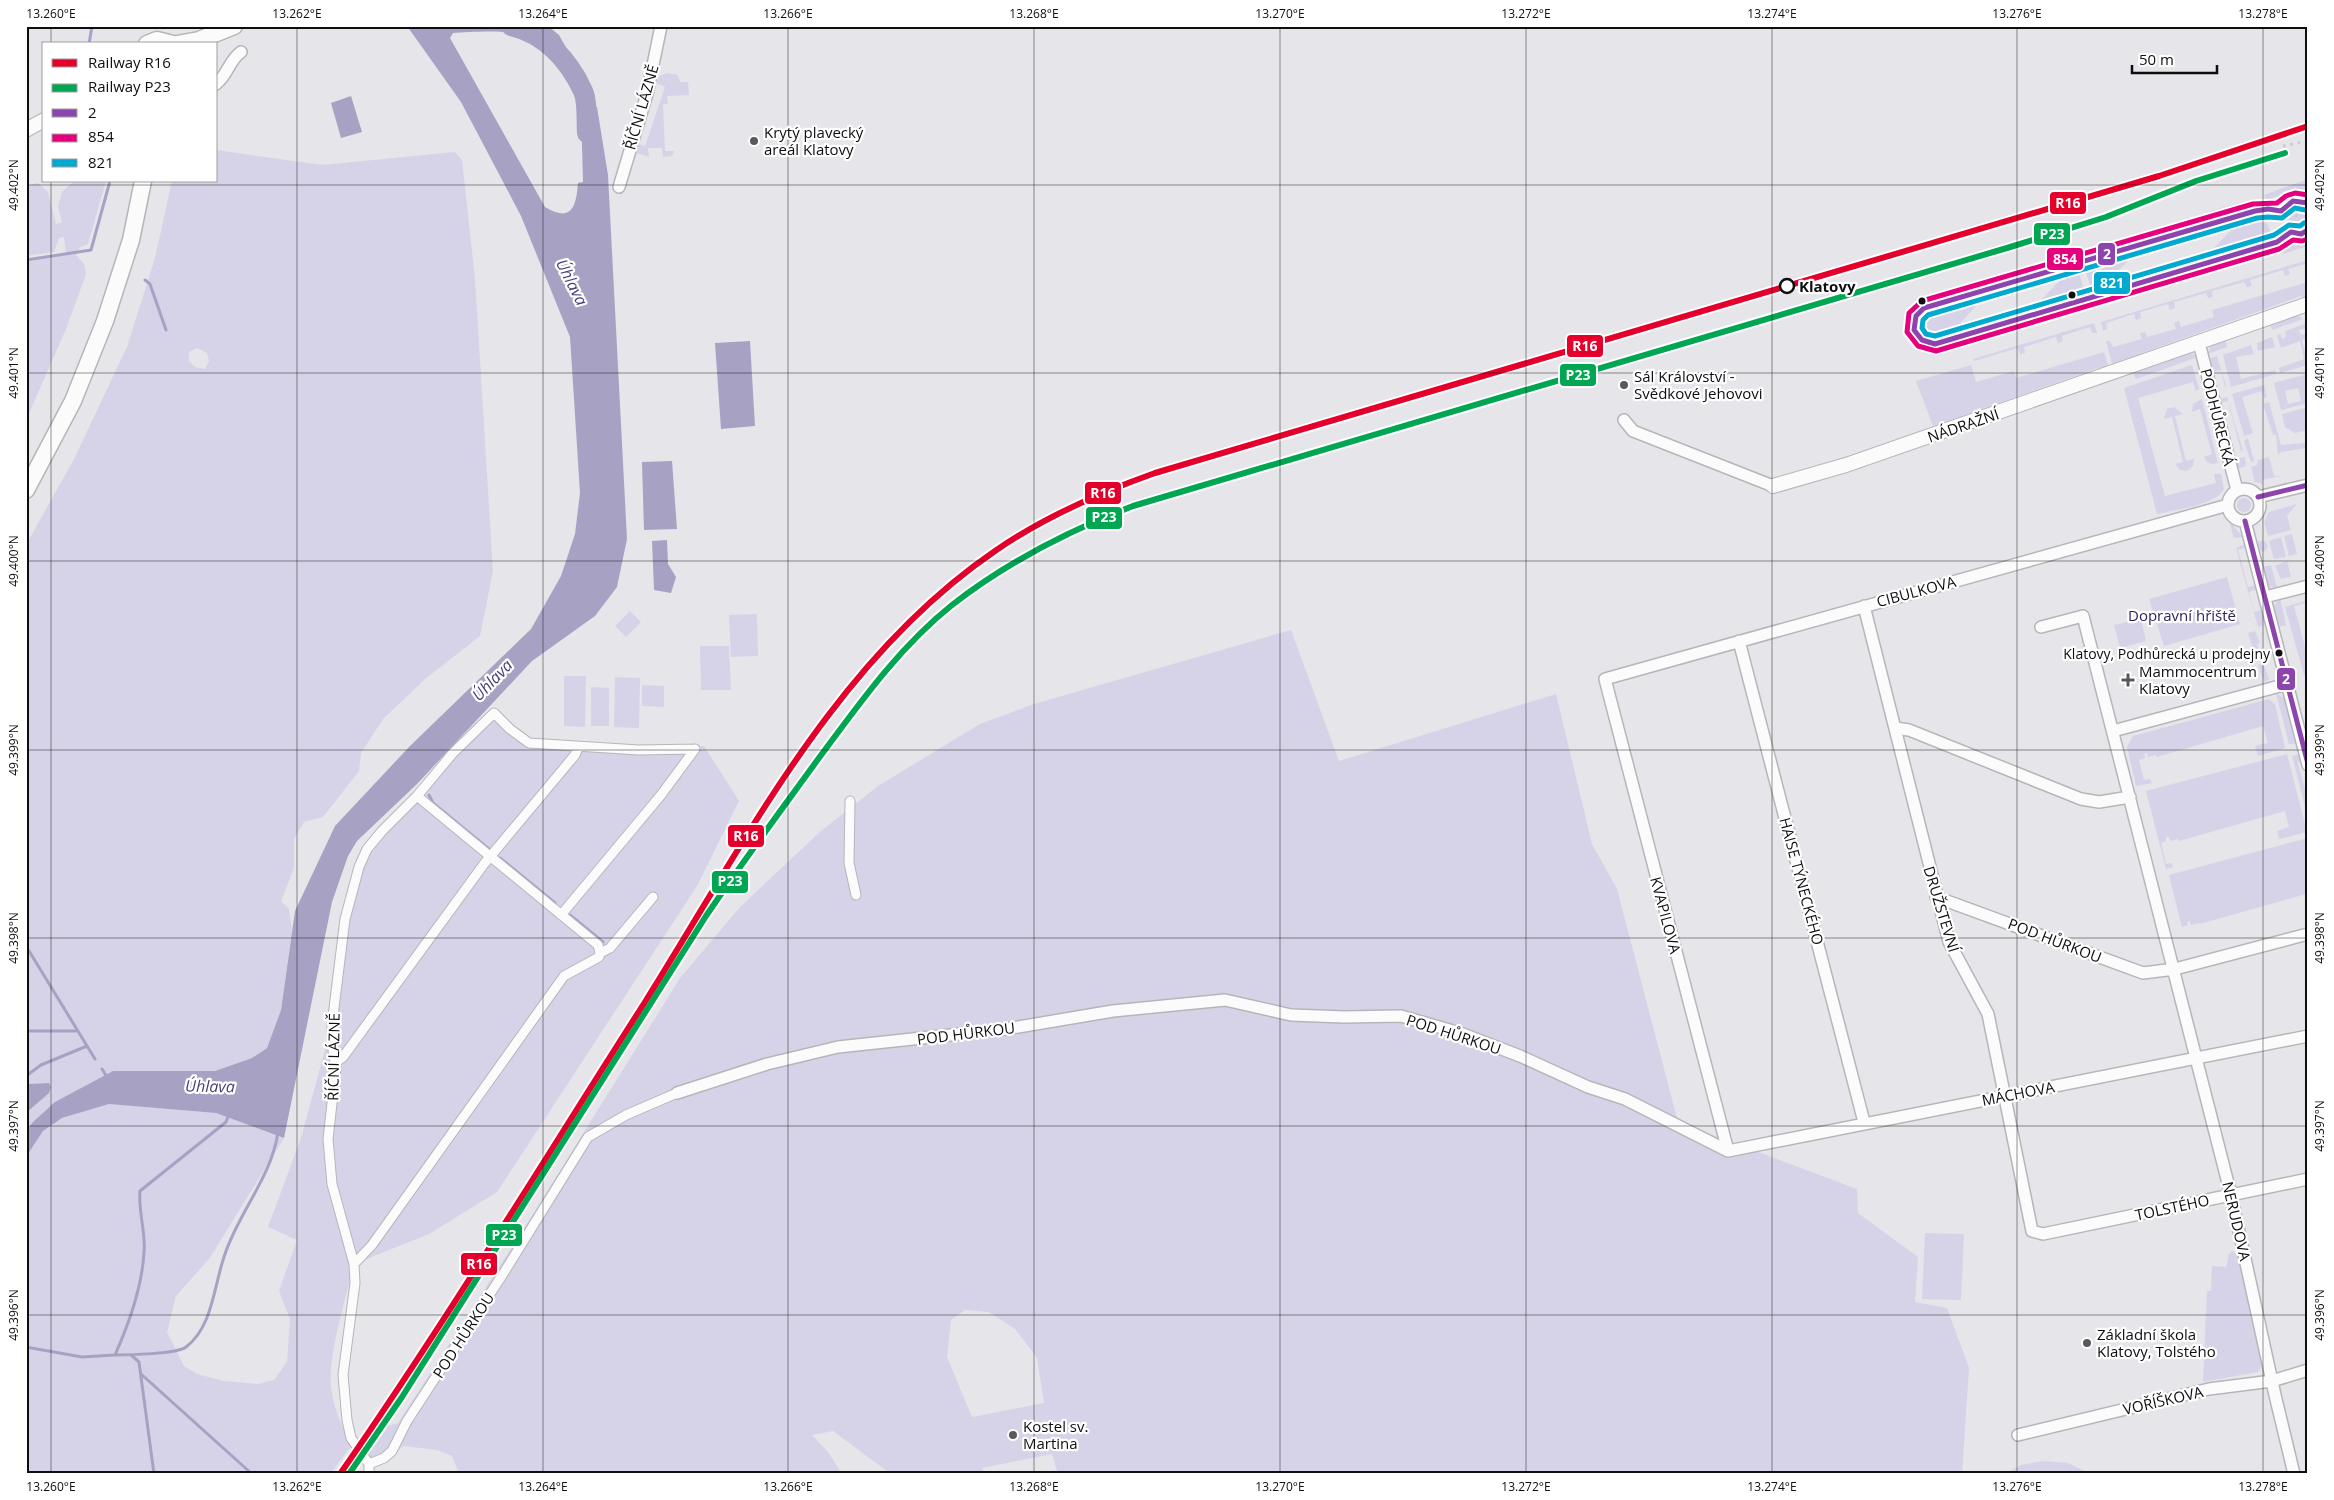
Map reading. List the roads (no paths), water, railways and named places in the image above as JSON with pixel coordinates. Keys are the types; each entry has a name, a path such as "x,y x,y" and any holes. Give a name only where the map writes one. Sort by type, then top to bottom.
{"main road":[{"path":"197,42 234,26"},
{"path":"155,42 163,40 168,42"},
{"path":"26,490 73,401 105,321 131,240 143,182"}],"street":[{"name":"ŘÍČNÍ LÁZNĚ","path":"618,187 647,94 661,26"},
{"path":"218,82 225,75 234,56 241,52"},
{"path":"26,130 42,121"},
{"name":"NÁDRAŽNÍ","path":"1624,420 1632,431 1773,486 1855,462 2307,307"},
{"name":"PODHŮRECKÁ","path":"2199,343 2237,490"},
{"path":"2258,497 2308,485"},
{"path":"2237,490 2249,490 2258,497 2260,506 2257,515 2245,521 2234,518 2228,505 2230,498 2237,490"},
{"name":"CIBULKOVA","path":"1605,679 1739,640 2228,505"},
{"path":"2245,521 2308,764"},
{"path":"2265,597 2308,586"},
{"name":"DRUŽSTEVNÍ","path":"1864,606 1936,897 1949,942 1988,1014 2032,1231 2037,1234"},
{"path":"2041,627 2083,616 2175,969"},
{"name":"HAISE TÝNECKÉHO","path":"1739,640 1864,1122"},
{"name":"KVAPILOVA","path":"1605,679 1728,1151"},
{"path":"2113,730 2287,684"},
{"name":"ŘÍČNÍ LÁZNĚ","path":"369,1469 351,1438 347,1420 343,1375 355,1283 354,1264 332,1184 328,1139 334,1096 336,1062 332,1044 332,1024 345,919 359,868 368,849 382,831 417,796 453,753 494,713 510,729 529,743 578,748"},
{"path":"1895,728 1909,730 2081,799 2099,802 2130,797"},
{"path":"336,1062 343,1058 484,864 491,858 575,755 578,748 695,749 655,802 561,916"},
{"path":"354,1264 372,1245 564,976 599,958 600,953 598,945 417,796"},
{"path":"850,801 850,863 856,895"},
{"path":"600,953 610,948 652,897"},
{"name":"POD HŮRKOU","path":"1936,897 2143,972 2175,969 2308,934"},
{"name":"NERUDOVA","path":"2175,969 2231,1195 2294,1474"},
{"name":"POD HŮRKOU","path":"369,1469 392,1451 407,1421 503,1274 588,1136 626,1114 677,1093 767,1064 838,1047 1006,1029 1113,1010 1225,1000 1291,1014 1344,1017 1400,1016 1460,1033 1520,1056 1588,1087 1624,1099 1728,1151"},
{"name":"MÁCHOVA","path":"1728,1151 1864,1122 2308,1036"},
{"name":"TOLSTÉHO","path":"2037,1234 2308,1179"},
{"name":"VOŘÍŠKOVA","path":"2018,1435 2209,1389 2272,1381 2308,1370"}],"water":[{"name":"Úhlava","path":"407,26 548,26 559,35 575,63 564,72 542,44 524,35 474,32 453,33 450,38 545,207 554,212 567,213 574,205 578,183 583,182 581,108 597,107 608,175 627,539 617,587 595,616 532,661 417,784 357,841 348,856 332,902 284,1138 216,1113 109,1104 62,1118 43,1131 26,1157 26,1131 33,1122 55,1102 113,1071 215,1071 252,1058 267,1048 281,1010 295,911 335,826 410,746 531,629 561,576 575,534 580,493 570,337 521,216 461,102"},
{"path":"351,96 362,132 341,138 331,103"},
{"path":"750,341 755,426 721,429 715,343"},
{"path":"672,461 677,529 644,530 642,462"},
{"path":"667,540 668,564 676,577 671,593 654,590 652,541"},
{"path":"49,1083 51,1087 49,1093 26,1113 26,1084"}],"waterway":[{"path":"89,42 92,26"},
{"path":"511,26 535,35 545,42 571,69 585,95 587,133"},
{"path":"26,260 91,250 110,182"},
{"path":"145,280 150,284 166,330"},
{"path":"429,795 433,803 490,850"},
{"path":"500,858 555,903"},
{"path":"570,915 603,942"},
{"path":"26,946 95,1059"},
{"path":"26,1031 77,1031"},
{"path":"26,1076 41,1065 87,1046"},
{"path":"102,1069 107,1077"},
{"path":"26,1347 82,1357 115,1355 134,1305 141,1279 144,1237 140,1191 226,1122 229,1114"},
{"path":"115,1355 152,1354 173,1351 186,1347 195,1338 202,1328 212,1304 221,1266 231,1239 269,1164 278,1132"},
{"path":"131,1355 139,1362 154,1474"},
{"path":"141,1374 252,1474"}],"railway":[{"path":"2283,146 2308,141"},
{"path":"2295,215 2299,218"}],"rail line":[{"name":"R16","path":"340,1474 419,1358 495,1240 758,818 798,758 840,700 887,645 938,595 995,551 1033,527 1072,507 1155,473 2159,176 2308,126"},
{"name":"P23","path":"349,1474 402,1397 706,916 733,877 879,679 913,640 973,589 1016,561 1062,537 1133,506 2007,248 2106,217 2196,181 2285,153"}],"place":[{"name":"Krytý plavecký areál Klatovy","path":"754,141"},
{"name":"Klatovy","path":"1787,286"},
{"name":"Sál Království - Svědkové Jehovovi","path":"1624,385"},
{"name":"Klatovy, Podhůrecká u prodejny","path":"2279,653"},
{"name":"Mammocentrum Klatovy","path":"2128,680"},
{"name":"Základní škola Klatovy, Tolstého","path":"2087,1343"},
{"name":"Kostel sv. Martina","path":"1013,1435"}],"park label":[{"name":"Dopravní hřiště","path":"2182,615"}]}
